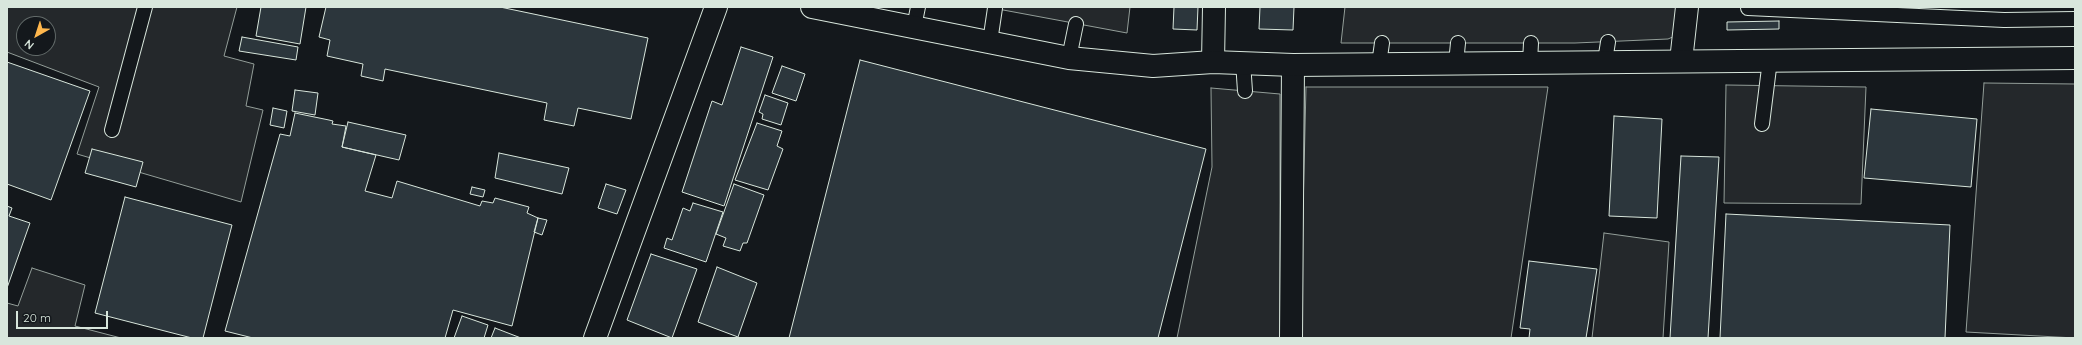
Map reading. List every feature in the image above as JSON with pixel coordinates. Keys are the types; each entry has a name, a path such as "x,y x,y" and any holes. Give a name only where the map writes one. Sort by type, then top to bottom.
{"street":[{"path":"595,338 716,7"},
{"path":"812,7 916,17 990,42 1069,58 1153,66 1213,62 1293,65 1380,53 1606,51 1681,60 2075,58"},
{"path":"1213,62 1214,7"},
{"path":"1681,60 1687,7"},
{"path":"1291,338 1293,65"}],"lane":[{"path":"112,130 145,7"},
{"path":"990,42 995,8"},
{"path":"1748,8 2004,20 2075,19"},
{"path":"1069,58 1076,24"},
{"path":"1762,124 1770,60"},
{"path":"1243,62 1245,91"}],"shaded area":[{"path":"7,7 237,7 224,56 254,64 246,106 263,110 241,202 77,154 99,87 18,56 56,56 56,16 16,16 16,55 7,52"},
{"path":"987,7 1130,7 1127,33"},
{"path":"1345,7 1681,7 1675,36 1668,39 1575,43 1341,43"},
{"path":"1984,83 2075,84 2075,338 1966,332"},
{"path":"1726,85 1866,87 1861,204 1724,203"},
{"path":"1306,87 1548,87 1511,338 1300,338"},
{"path":"1211,88 1280,94 1280,338 1177,338 1212,167"},
{"path":"1604,233 1669,242 1663,338 1592,338"},
{"path":"32,268 85,285 75,326 121,338 7,338 7,303 18,306"}],"building":[{"path":"261,7 306,7 300,44 256,36"},
{"path":"326,7 500,7 648,38 631,119 578,108 574,126 544,120 547,103 385,69 383,81 361,76 363,64 327,56 330,40 319,37"},
{"path":"1174,7 1198,7 1197,30 1173,29"},
{"path":"1260,7 1294,7 1293,30 1259,29"},
{"path":"1779,21 1779,29 1727,30 1727,22"},
{"path":"242,37 298,47 296,60 239,51"},
{"path":"741,47 773,57 724,206 682,192 712,101 722,105"},
{"path":"860,60 1206,149 1158,338 789,338"},
{"path":"7,62 90,91 51,200 7,184"},
{"path":"782,66 805,74 796,101 772,93"},
{"path":"295,90 318,93 315,115 292,111"},
{"path":"765,95 788,103 781,125 762,119 763,114 759,112"},
{"path":"273,108 287,111 284,128 270,125"},
{"path":"1871,109 1977,119 1971,187 1864,178"},
{"path":"295,113 333,121 332,124 346,126 342,147 376,155 365,191 392,198 397,181 480,206 482,201 493,203 495,198 529,207 527,213 538,218 512,326 453,310 445,338 253,338 225,331 280,134 290,136"},
{"path":"1614,116 1662,119 1657,218 1609,216"},
{"path":"348,122 406,135 399,160 342,147"},
{"path":"757,123 782,131 777,146 783,149 768,190 735,180"},
{"path":"92,149 143,162 136,187 85,173"},
{"path":"499,153 569,168 562,194 495,178"},
{"path":"1681,156 1719,157 1708,338 1670,338"},
{"path":"606,184 626,190 617,214 598,208"},
{"path":"734,184 764,195 747,243 743,243 740,251 723,246 726,238 716,234"},
{"path":"472,187 485,190 483,197 470,194"},
{"path":"125,197 232,225 203,338 192,338 95,313"},
{"path":"693,203 723,212 706,262 664,248 667,238 672,240 683,208 690,211"},
{"path":"7,206 12,208 9,216 30,223 7,288"},
{"path":"1726,214 1950,225 1945,338 1720,338"},
{"path":"538,218 547,220 542,235 534,232"},
{"path":"651,254 697,269 672,338 627,320"},
{"path":"1529,261 1597,269 1586,338 1529,338 1530,329 1520,328"},
{"path":"717,267 757,283 738,337 698,322"},
{"path":"462,316 488,325 484,338 454,338"},
{"path":"495,328 521,338 491,338"}]}
